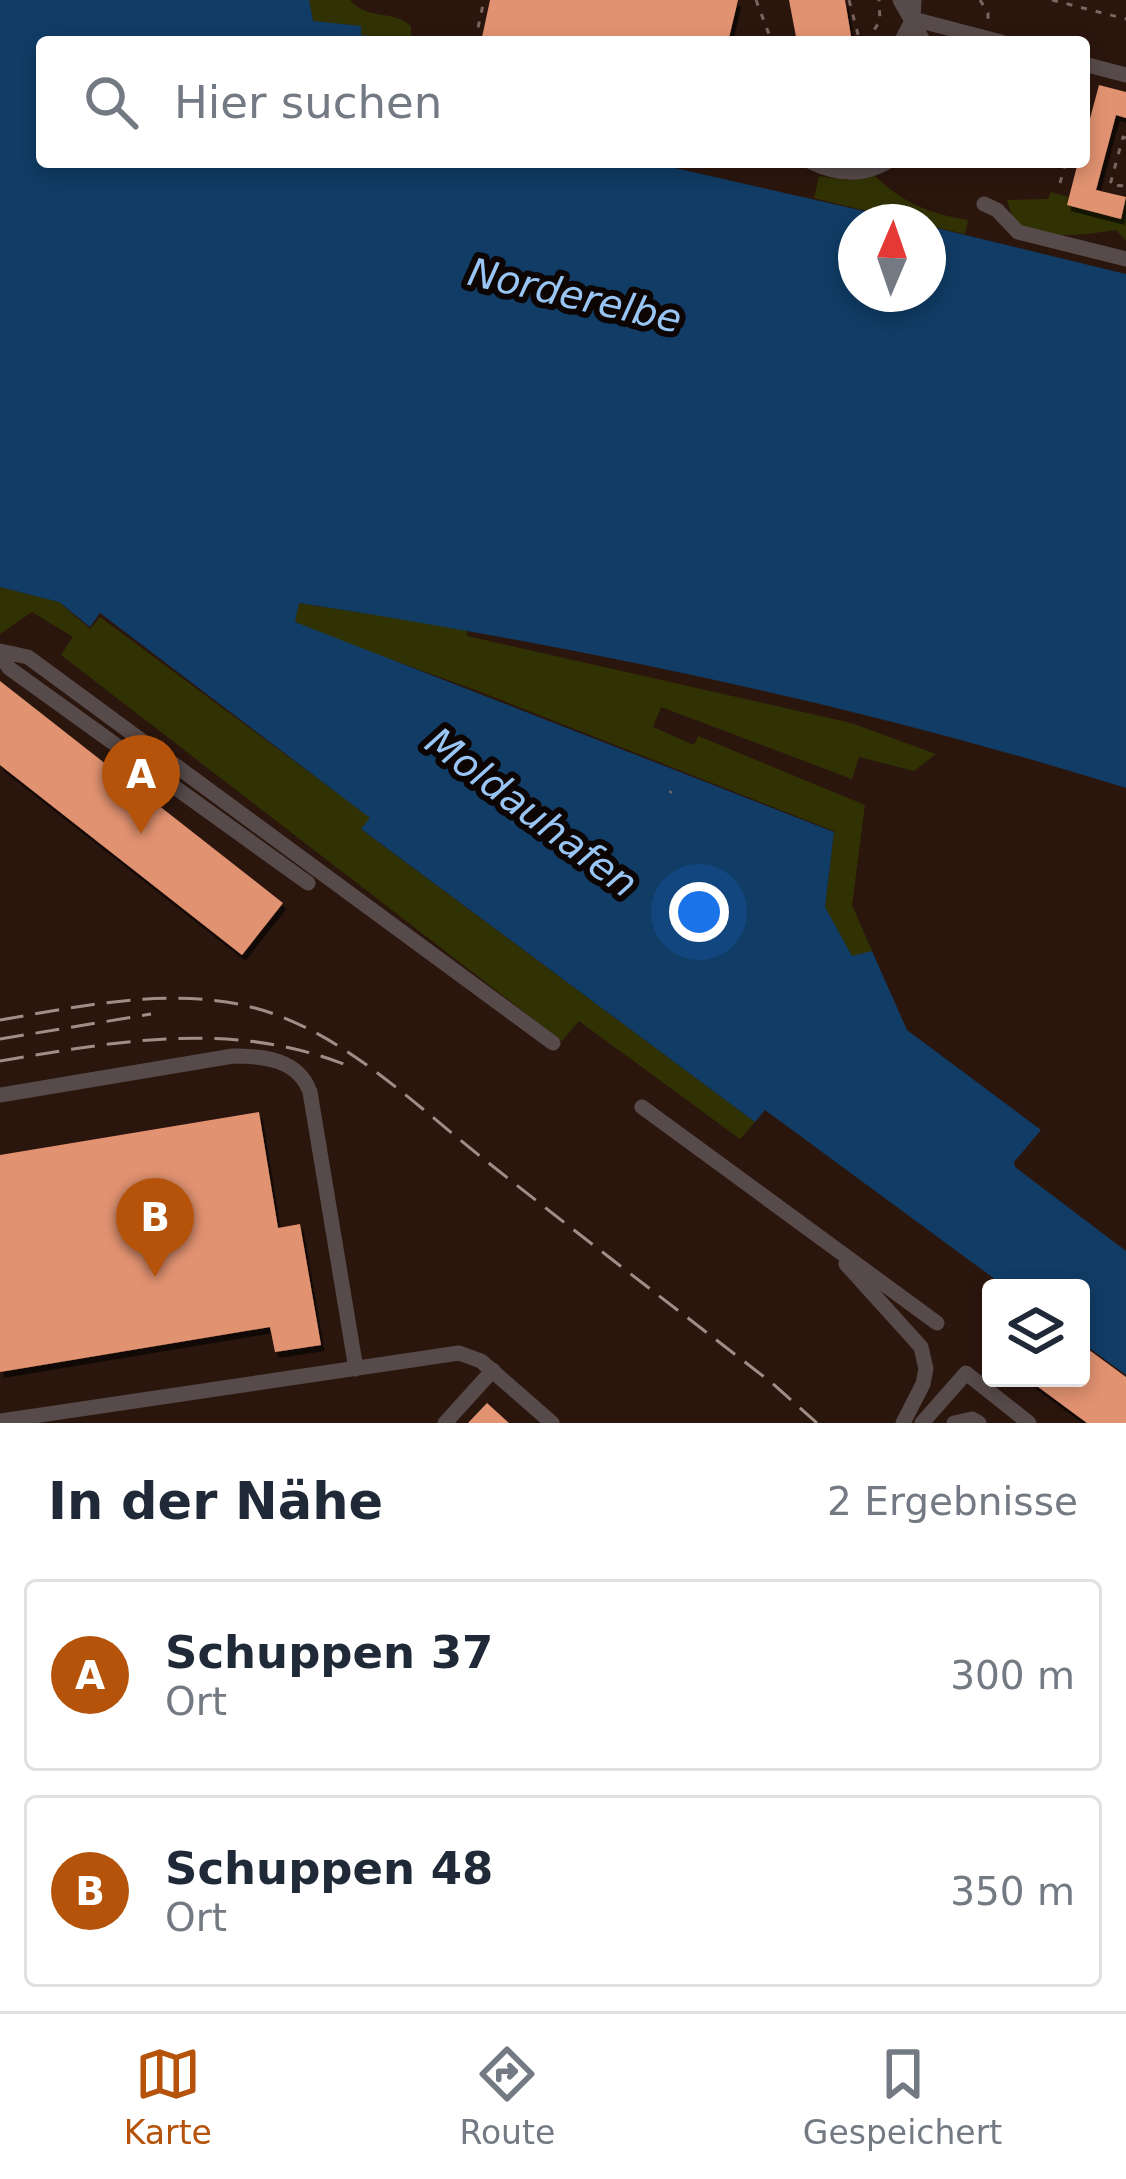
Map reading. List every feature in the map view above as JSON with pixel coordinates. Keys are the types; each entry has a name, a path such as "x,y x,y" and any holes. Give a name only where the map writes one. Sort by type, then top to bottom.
{"street":[{"path":"900,0 921,36"},
{"path":"904,36 914,19 914,0"},
{"path":"914,19 978,36"},
{"path":"1090,66 1126,75"},
{"path":"824,168 861,173 873,168"},
{"path":"984,204 998,210 1018,232 1126,259"},
{"path":"0,653 8,668 308,883"},
{"path":"0,653 28,657 553,1043"},
{"path":"0,1095 233,1056 268,1058 298,1071 310,1093 356,1369"},
{"path":"642,1107 938,1323"},
{"path":"829,1244 921,1347 923,1384 903,1423"},
{"path":"0,1421 459,1353 472,1355 493,1370 552,1423"},
{"path":"445,1423 493,1370"},
{"path":"922,1423 966,1373 1029,1423"},
{"path":"954,1423 972,1419 979,1423"}],"path":[{"path":"476,36 484,0"},
{"path":"756,0 770,36"},
{"path":"849,0 861,36"},
{"path":"868,36 880,21 879,0"},
{"path":"980,0 992,36"},
{"path":"1052,0 1126,19"},
{"path":"1126,138 1110,185 1126,185"},
{"path":"1115,167 1126,170"},
{"path":"1060,183 1064,168"}],"shaded area":[{"path":"309,0 350,0 364,11 404,21 411,26 411,36 360,35 360,26 313,21"},
{"path":"819,176 848,180 875,176 915,204 838,204 814,198"},
{"path":"1051,192 1069,197 1068,205 1120,219 1126,198 1126,241 1116,230 1051,234 1014,222 1007,200 1048,199"},
{"path":"946,215 968,220 965,234 946,230"},
{"path":"0,587 59,602 90,629 100,617 371,818 362,830 755,1122 740,1139 579,1021 562,1041 61,655 73,637 32,612 0,634"},
{"path":"298,603 467,629 467,636 851,723 936,754 914,771 859,757 852,779 661,707 653,727 694,745 698,736 865,805 852,905 872,951 852,957 825,907 834,831 481,692 301,627 295,622"}],"water":[{"path":"0,0 309,0 313,21 361,26 361,35 368,36 36,36 36,168 675,168 838,205 838,312 946,312 946,230 1126,274 1126,788 922,730 612,658 299,603 295,622 834,832 825,907 852,956 872,951 907,1030 1041,1130 1014,1162 1015,1167 1126,1251 1126,1375 1090,1349 1090,1279 995,1279 765,1110 755,1122 361,829 370,818 100,613 90,627 59,602 0,587"}],"building":[{"path":"490,0 738,0 729,36 482,36"},
{"path":"789,0 845,0 851,36 796,36"},
{"path":"1099,85 1126,92 1126,118 1116,115 1096,190 1126,197 1121,219 1067,205 1076,168 1090,168 1090,119"},
{"path":"0,681 283,903 242,955 0,765"},
{"path":"259,1112 278,1228 300,1224 321,1345 275,1352 270,1327 0,1372 0,1155"},
{"path":"1090,1351 1126,1377 1126,1423 1087,1423 1038,1387 1090,1387"},
{"path":"487,1403 509,1423 468,1423"}],"railway":[{"path":"0,1020 159,998 224,1002 288,1019 379,1074 817,1423"},
{"path":"0,1039 151,1014"},
{"path":"0,1061 177,1038 264,1043 351,1067"}],"place":[{"name":"Schuppen 37","path":"141,834"},
{"name":"Schuppen 48","path":"155,1277"}],"water label":[{"name":"Norderelbe","path":"575,295"},
{"name":"Moldauhafen","path":"532,812"}]}
